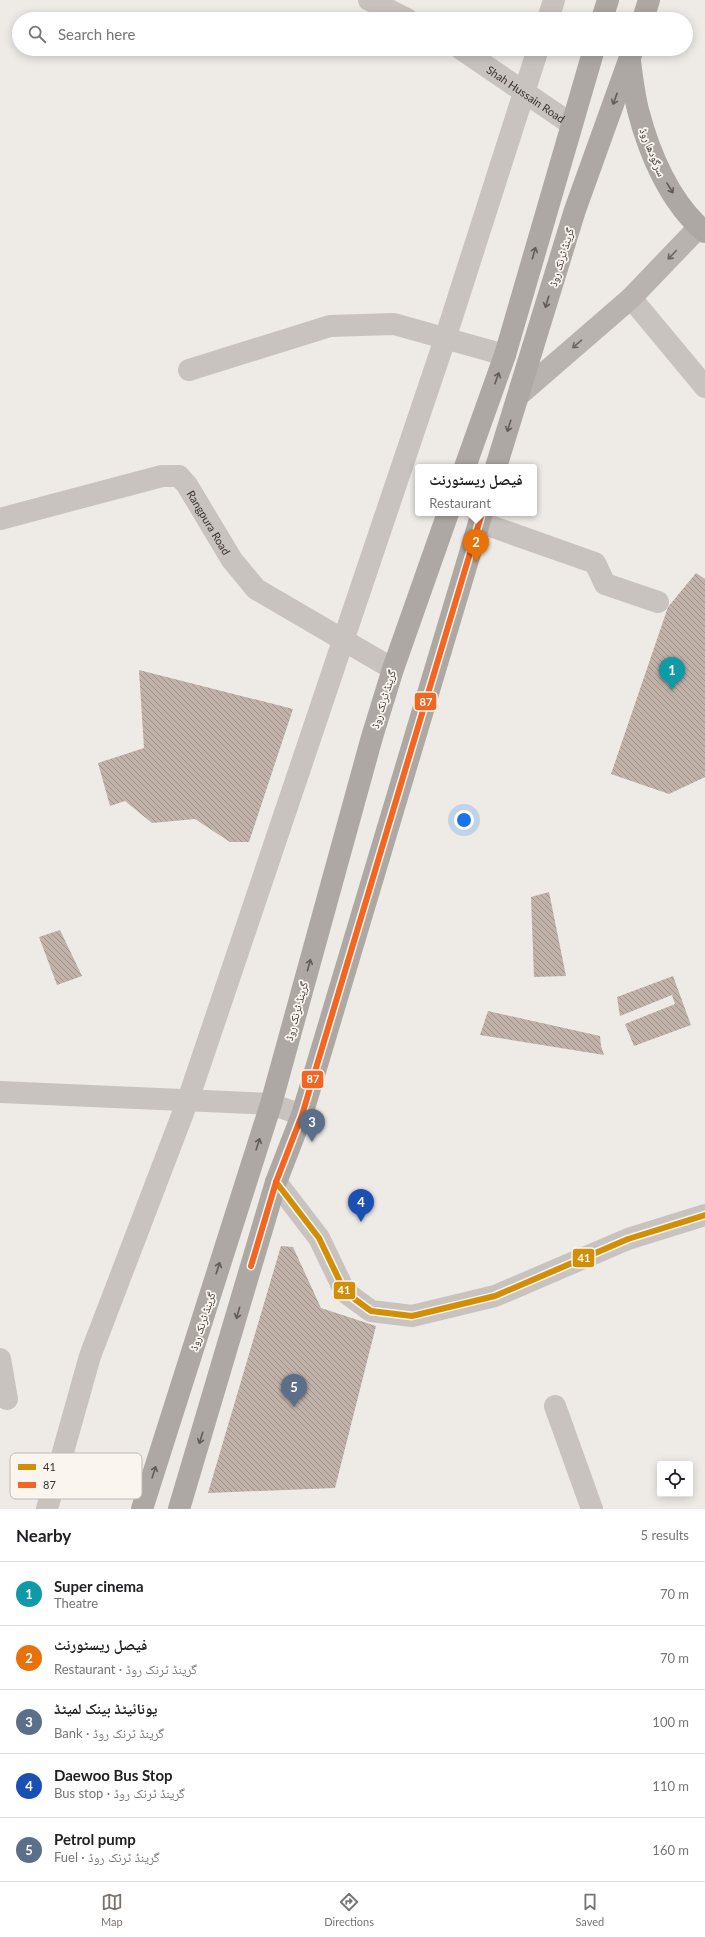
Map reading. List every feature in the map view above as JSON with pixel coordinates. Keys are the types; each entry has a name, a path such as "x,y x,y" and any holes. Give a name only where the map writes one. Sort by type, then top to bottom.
{"main road":[{"path":"604,12 608,0"},
{"path":"645,12 649,0"},
{"path":"466,464 504,355 592,56"},
{"name":"گرینڈ ٹرنک روڈ","path":"497,464 575,210 630,56"},
{"name":"سرگودھا روڈ","path":"631,56 637,109 659,168 678,201 702,230"},
{"path":"519,395 631,298 702,230"},
{"name":"گرینڈ ٹرنک روڈ","path":"142,1509 271,1104 392,669 447,516"},
{"path":"179,1509 276,1182 302,1115 481,517"}],"street":[{"path":"369,0 393,12"},
{"path":"550,12 554,0"},
{"name":"Shah Hussain Road","path":"471,56 571,124"},
{"path":"63,1453 90,1356 188,1100 344,641 446,339 536,56"},
{"path":"631,298 705,387"},
{"path":"189,370 330,326 394,324 504,355"},
{"name":"Rangpura Road","path":"0,519 162,476 179,476 187,485 232,560 256,589 392,669"},
{"path":"481,517 595,563 605,584 658,602"},
{"path":"0,1092 271,1104 302,1115"},
{"path":"276,1182 319,1238 345,1292 371,1311 412,1316 495,1296 628,1239 705,1215"},
{"path":"0,1359 7,1399"},
{"path":"555,1406 592,1509"},
{"path":"47,1509 50,1499"}],"building":[{"path":"696,573 705,579 705,777 669,794 611,774 668,607"},
{"path":"139,670 293,709 249,842 230,842 195,819 152,823 125,801 110,806 98,763 144,748"},
{"path":"549,892 566,976 534,977 531,897"},
{"path":"60,930 82,976 57,985 39,937"},
{"path":"673,976 691,1025 634,1046 625,1024 675,1004 672,995 620,1016 617,997"},
{"path":"488,1011 600,1036 604,1055 480,1035"},
{"path":"281,1246 293,1247 321,1308 376,1326 335,1488 208,1493"}],"transit line":[{"name":"87","path":"251,1266 276,1182 302,1115 481,516"},
{"name":"41","path":"276,1182 319,1238 345,1292 371,1311 412,1316 495,1296 628,1239 705,1215"}],"place":[{"name":"فیصل ریسٹورنٹ","path":"476,562"},
{"name":"Super cinema","path":"672,690"},
{"name":"یونائیٹڈ بینک لمیٹڈ","path":"312,1142"},
{"name":"Daewoo Bus Stop","path":"361,1222"},
{"name":"Petrol pump","path":"294,1407"}]}
